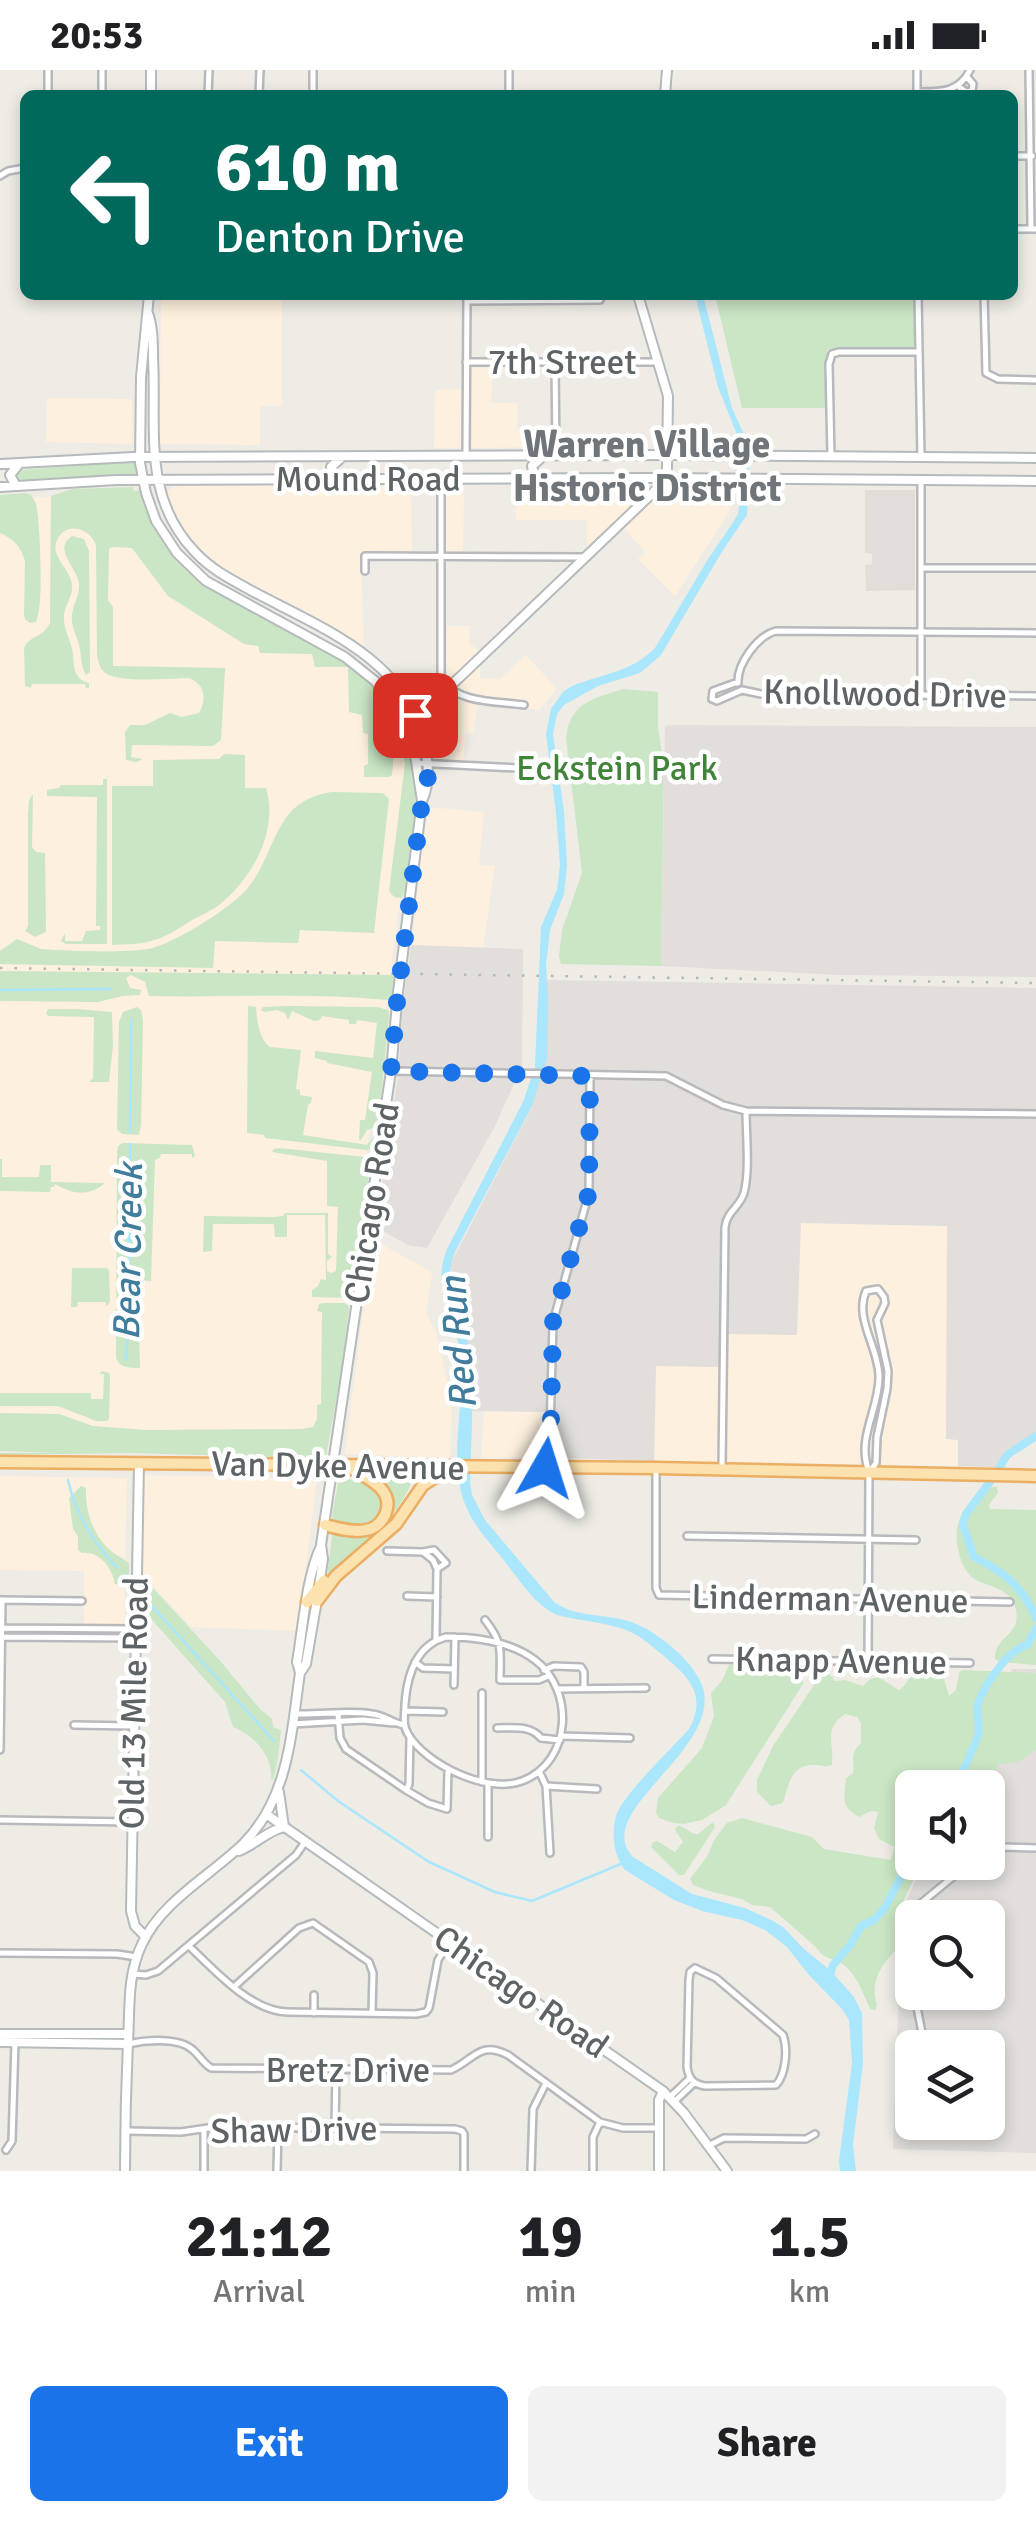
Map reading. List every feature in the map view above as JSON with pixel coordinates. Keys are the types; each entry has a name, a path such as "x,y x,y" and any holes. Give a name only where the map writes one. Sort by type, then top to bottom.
{"main road":[{"path":"148,300 157,480 166,510 186,542 220,573 356,648 388,675 413,710"},
{"path":"406,728 408,714 448,689 659,489 666,478 668,396 639,300"},
{"path":"148,313 140,381 140,457 142,480 156,521 187,564 214,586 359,667 390,700"},
{"path":"140,381 148,379 151,383 154,408"},
{"name":"Mound Road","path":"0,464 154,456 1036,458"},
{"path":"284,479 290,468 287,456"},
{"path":"334,479 332,465 345,456"},
{"path":"478,479 485,468 482,456"},
{"path":"535,479 532,466 551,456"},
{"path":"1024,481 1028,470 1025,458"},
{"path":"16,486 10,479 11,472 23,462"},
{"name":"Mound Road","path":"0,488 79,481 284,479 1036,482"},
{"path":"173,548 182,549 186,542"},
{"path":"291,628 300,617"},
{"path":"388,675 390,700"},
{"name":"Chicago Road","path":"320,1585 324,1525 380,1156 422,801 406,728 390,700"},
{"name":"Chicago Road","path":"413,710 427,764 427,790 422,801"},
{"name":"Van Dyke Avenue","path":"0,1462 1036,1476"},
{"name":"Old 13 Mile Road","path":"138,1464 131,1916 146,1937"},
{"path":"324,1525 368,1530 379,1524 385,1514 387,1499 383,1489 349,1467"},
{"path":"312,1601 320,1585 396,1518 405,1505 418,1468"},
{"path":"312,1601 396,1524 418,1491 449,1468"},
{"name":"Chicago Road","path":"322,1545 315,1557 312,1601 297,1662 300,1674 287,1761 266,1814 669,2097 726,2171"},
{"path":"235,1851 284,1827 279,1787"},
{"path":"124,2171 133,2043 128,2034 136,1957 168,1908 235,1851 266,1814"},
{"path":"0,2034 15,2038 71,2038 128,2034"},
{"path":"0,2042 15,2038"},
{"path":"71,2038 133,2043"},
{"path":"659,2171 659,2100 669,2097"}],"street":[{"path":"1029,70 1033,80 1034,229"},
{"path":"949,90 968,74"},
{"path":"958,86 963,90"},
{"path":"1018,156 1032,156"},
{"path":"466,456 467,300"},
{"path":"918,300 922,457"},
{"path":"984,300 986,373 998,379 1036,380"},
{"path":"832,456 832,354 919,352"},
{"name":"7th Street","path":"466,362 658,362"},
{"path":"551,456 555,363"},
{"path":"441,479 441,680 462,696 524,704"},
{"path":"921,480 921,695"},
{"path":"365,571 365,556 587,557"},
{"path":"921,568 1036,568"},
{"path":"742,690 738,682 741,667 771,632 1036,633"},
{"name":"Knollwood Drive","path":"738,682 713,691 712,699 742,690 753,694 1036,696"},
{"path":"416,764 538,769"},
{"path":"391,1071 666,1076 723,1105 746,1111 1036,1114"},
{"path":"550,1468 553,1322 589,1192 590,1076"},
{"path":"722,1470 725,1227 727,1216 738,1206 744,1190 746,1111"},
{"path":"868,1660 866,1431 878,1391 876,1357 862,1304 863,1294 878,1289 885,1302 877,1320 878,1334 888,1371 876,1463 869,1472"},
{"path":"876,1357 885,1354"},
{"path":"878,1391 887,1389"},
{"path":"866,1431 878,1432"},
{"name":"Linderman Avenue","path":"656,1468 659,1595 1010,1602"},
{"path":"687,1536 916,1540"},
{"path":"387,1550 431,1549 446,1563 437,1569 436,1640"},
{"path":"407,1596 437,1596"},
{"path":"0,1750 1,1600 82,1601"},
{"path":"485,1620 500,1644 500,1680 494,1688"},
{"path":"1,1628 136,1634"},
{"path":"0,1637 136,1634"},
{"path":"454,1686 455,1637"},
{"path":"294,1714 385,1716 400,1724 410,1738 448,1769 485,1783 514,1784 539,1771 560,1738 564,1708 546,1673 522,1649 455,1637 436,1640 415,1662 400,1724"},
{"name":"Knapp Avenue","path":"712,1658 970,1663"},
{"path":"415,1662 422,1668 454,1668"},
{"path":"500,1680 536,1680 554,1666 581,1667 584,1687"},
{"path":"556,1688 646,1688"},
{"path":"482,1693 488,1837"},
{"path":"405,1710 443,1712"},
{"path":"338,1713 340,1738 346,1750 406,1790 447,1809 448,1769"},
{"path":"292,1724 363,1720 400,1724"},
{"path":"74,1726 134,1726"},
{"path":"497,1728 530,1729 541,1738 630,1738"},
{"path":"406,1790 410,1738"},
{"path":"539,1771 546,1786 550,1853"},
{"path":"546,1786 597,1789"},
{"path":"0,1820 132,1822"},
{"path":"132,1974 155,1973 296,1855 305,1842"},
{"path":"1005,1847 1036,1848"},
{"path":"925,1900 949,1880"},
{"path":"235,1986 300,1928 313,1922 369,1962 373,1974 372,2013"},
{"path":"189,1946 268,2010 416,2014 426,2012 430,2004 438,1960 449,1942"},
{"path":"0,1954 136,1957"},
{"path":"692,1969 711,1974 780,2032 785,2042 780,2083 705,2086 692,2080 688,2067 692,1969"},
{"path":"314,1996 314,2013"},
{"path":"6,2150 12,2141 15,2038"},
{"name":"Bretz Drive","path":"133,2043 186,2045 211,2068 451,2070 478,2052 493,2049 508,2055 600,2122 623,2128 658,2128"},
{"path":"335,2128 336,2070"},
{"path":"669,2097 692,2080"},
{"path":"530,2171 533,2109 546,2083"},
{"path":"593,2171 593,2137 600,2122"},
{"name":"Shaw Drive","path":"125,2131 181,2132 215,2127 462,2131 464,2171"},
{"path":"277,2171 278,2128"},
{"path":"204,2129 204,2171"},
{"path":"708,2146 724,2138 806,2140 815,2134"}],"shaded area":[{"path":"161,300 282,300 282,406 260,406 260,445 160,444"},
{"path":"493,366 491,403 518,403 517,429 560,429 559,447 434,448 435,390 463,389 463,367"},
{"path":"47,398 132,399 132,444 46,442"},
{"path":"645,484 652,491 587,551 587,520 516,520 516,485"},
{"path":"673,484 737,486 727,516 675,596 638,559 645,552 624,528"},
{"path":"446,485 464,485 463,552 446,552"},
{"path":"175,486 411,487 412,560 361,561 364,648 209,559 172,511 166,493"},
{"path":"865,490 915,490 915,590 866,591 865,565 872,564 872,554 865,553"},
{"path":"140,491 148,515 169,552 197,580 350,667 393,714 415,787 325,1454 0,1451 0,499"},
{"path":"447,626 470,626 469,642 480,653 480,678 500,679 526,655 557,689 539,710 478,701 473,734 466,733 463,761 433,760 421,714 447,694"},
{"path":"665,726 1036,727 1036,977 840,975 661,966"},
{"path":"428,807 484,812 479,865 495,866 483,948 411,945"},
{"path":"411,945 523,949 522,1066 495,1126 427,1248 408,1245 375,1227 398,1077"},
{"path":"547,980 1036,988 1036,1435 1004,1455 995,1467 958,1466 958,1440 946,1439 947,1226 801,1223 797,1335 723,1334 722,1367 656,1366 654,1461 559,1458 555,1451 555,1412 471,1411 470,1359 450,1284 451,1263 532,1107 547,1017"},
{"path":"800,1223 947,1226 946,1438 958,1440 958,1466 654,1461 656,1366 728,1367 729,1334 797,1334"},
{"path":"372,1239 432,1272 426,1313 437,1335 452,1403 450,1458 345,1454"},
{"path":"484,1411 545,1412 544,1457 481,1458"},
{"path":"143,1475 317,1479 298,1631 191,1627 151,1584 141,1583"},
{"path":"0,1476 127,1478 124,1625 84,1625 84,1571 0,1570"},
{"path":"1012,1669 1036,1669 1036,2153 893,2149 895,2096 895,2140 1005,2140 1005,2030 897,2030 898,2010 1005,2010 1005,1900 906,1900 916,1880 1005,1880 1005,1770 977,1770"}],"green space":[{"path":"716,300 916,300 916,347 912,351 827,350 827,408 742,408"},
{"path":"137,462 138,475 18,481 14,475 21,470"},
{"path":"133,487 134,491 142,490 147,505 195,575 346,661 374,687 382,698 381,723 394,754 392,775 364,777 368,734 363,733 362,715 349,712 348,667 315,667 312,654 260,653 258,646 244,644 168,596 132,548 112,547 108,600 113,607 113,666 225,668 221,740 213,746 132,745 131,757 143,759 126,760 125,732 130,725 145,725 170,713 182,717 199,713 203,692 189,678 132,679 111,676 102,670 97,656 96,545 81,530 64,532 55,548 72,585 64,619 74,668 89,688 85,684 25,686 24,648 50,623 51,496 72,489"},
{"path":"0,495 31,495 36,505 40,550 38,613 36,622 30,623 24,615 25,561 16,544 0,533"},
{"path":"72,536 84,539 89,551 90,672 86,675 72,619 79,584 64,547"},
{"name":"Eckstein Park","path":"623,689 658,692 664,766 661,966 561,964 562,930 582,873 566,738 568,726 585,704"},
{"path":"393,710 411,752 416,798 401,898 389,891 405,764"},
{"path":"224,754 245,755 245,788 266,788 269,821 252,868 219,905 172,932 146,942 112,945 112,786 153,786 153,760 219,759"},
{"path":"103,779 107,779 107,944 66,944 61,941 65,933 65,941 82,941 86,931 100,930 96,926 97,797 47,796 47,790 61,785 103,785"},
{"path":"332,792 383,793 389,799 374,933 300,930 298,943 215,941 213,968 0,964 0,951 17,939 41,949 125,951 148,949 185,934 246,890 278,830 297,806"},
{"path":"33,794 32,847 45,853 46,932 35,937 25,931 28,815"},
{"path":"0,971 394,975 392,994 387,1000 149,996 145,982 131,975 126,978 130,988 141,990 140,995 98,1002 0,1001"},
{"path":"248,1006 256,1007 266,1044 301,1050 296,1089 300,1095 312,1097 303,1135 367,1145 375,1135 374,1148 247,1133"},
{"path":"288,1006 388,1010 378,1126 367,1130 361,1140 360,1120 365,1120 372,1072 327,1063 315,1058 315,1051 373,1058 377,1023 357,1020 356,1024 349,1024 349,1020 322,1016 314,1021 292,1011 288,1020 285,1013 277,1010 261,1010"},
{"path":"137,1007 143,1020 139,1135 122,1134 117,1129 119,1022 123,1012"},
{"path":"48,1009 112,1012 109,1082 89,1082 93,1078 94,1017 49,1016"},
{"path":"123,1143 192,1145 195,1156 161,1154 155,1160 151,1281 140,1280 138,1287 140,1368 122,1365 116,1357 117,1153"},
{"path":"279,1148 365,1157 371,1161 349,1298 312,1297 312,1290 321,1279 326,1280 325,1215 287,1215 287,1237 275,1237 274,1224 213,1224 212,1251 203,1252 204,1216 328,1213 328,1254 332,1257 327,1261 327,1271 336,1271 338,1207 327,1206 327,1161 272,1152"},
{"path":"0,1159 2,1177 39,1177 40,1165 51,1165 51,1182 105,1183 86,1192 73,1192 55,1184 50,1192 0,1191"},
{"path":"72,1268 109,1270 108,1305 78,1302 77,1307 71,1307"},
{"path":"345,1303 349,1307 326,1456 0,1455 57,1453 0,1451 0,1413 59,1414 93,1426 146,1430 313,1427 317,1405 321,1404 322,1312 317,1311 319,1304"},
{"path":"102,1371 110,1376 107,1421 96,1421 58,1406 0,1406 0,1393 91,1393 91,1399 103,1399 104,1374 99,1374"},
{"path":"373,1477 413,1477 389,1519 327,1576 333,1529 366,1534 391,1505"},
{"path":"342,1479 364,1480 381,1493 383,1511 372,1523 356,1528 333,1523 338,1483"},
{"path":"81,1486 86,1488 89,1516 96,1533 108,1548 129,1563 129,1575 121,1585 115,1584 108,1566 99,1557 78,1550 69,1498"},
{"path":"997,1487 990,1509 1036,1510 1036,1665 995,1659 999,1645 1016,1624 1015,1606 1005,1593 969,1574 957,1546 957,1527 968,1504 981,1488"},
{"path":"152,1587 272,1719 273,1727 281,1730 273,1780 261,1747 233,1727 225,1702 144,1611 144,1594"},
{"path":"732,1664 796,1665 801,1669 803,1684 726,1805 702,1820 684,1824 659,1818 658,1798 702,1748 714,1716 711,1693"},
{"path":"820,1667 835,1681 863,1686 878,1677 899,1690 915,1674 939,1672 949,1696 956,1690 962,1670 1036,1673 1036,1750 1016,1763 998,1764 995,1770 895,1770 895,1880 913,1880 904,1900 895,1900 895,1952 876,1981 875,2010 870,2009 849,1969 823,1955 770,1907 709,1891 693,1885 690,1879 727,1823 742,1818 812,1837 824,1849 891,1860 894,1847 879,1839 874,1828 878,1812 859,1817 848,1809 845,1800 846,1778 853,1773 854,1754 861,1743 861,1723 857,1717 845,1714 838,1720 831,1736 832,1765 800,1768 792,1777 783,1803 771,1806 757,1792 757,1780 773,1746 816,1682"},
{"path":"713,1822 715,1827 684,1875 679,1875 651,1847 657,1841 675,1852 683,1842 675,1830 677,1826 698,1834"}],"water":[{"name":"Red Run","path":"696,300 704,300 732,408 749,446 747,515 661,655 640,673 598,686 564,705 557,714 553,734 567,865 564,894 550,930 546,964 547,1058 532,1106 455,1252 450,1272 471,1364 470,1482 485,1520 554,1602 580,1613 628,1621 650,1631 685,1659 704,1692 702,1715 692,1738 640,1802 628,1821 624,1840 633,1857 692,1894 745,1908 783,1927 854,1997 862,2013 863,2063 853,2145 856,2171 840,2171 839,2160 852,2063 849,2020 842,2009 787,1947 765,1930 674,1900 625,1870 618,1858 616,1816 637,1785 689,1729 696,1697 688,1680 674,1665 637,1635 549,1611 525,1587 472,1519 458,1475 461,1360 443,1292 447,1249 523,1102 535,1067 541,927 557,890 560,864 546,734 551,709 572,686 627,667 655,648 738,514 742,447 718,387"}],"waterway":[{"name":"Bear Creek","path":"0,990 110,989"},
{"name":"Bear Creek","path":"130,1132 131,1020"},
{"name":"Bear Creek","path":"126,1360 130,1144"},
{"path":"1036,1436 1007,1455 966,1514 963,1525 974,1557 1011,1581 1036,1618"},
{"name":"Bear Creek","path":"68,1480 86,1527 117,1568"},
{"name":"Bear Creek","path":"149,1603 274,1741"},
{"path":"964,1770 978,1735 977,1708 981,1696 998,1669 1027,1645 1036,1629"},
{"name":"Bear Creek","path":"301,1770 338,1801 429,1862 495,1892 532,1901 623,1863"},
{"path":"829,1978 833,1965 861,1926 885,1908 899,1880"}],"railway":[{"path":"0,968 1036,983"}],"district":[{"name":"Warren Village Historic District","path":"647,466"}],"route":[{"path":"415,715 426,751 427,790 422,801 391,1071 590,1076 589,1192 554,1310 550,1468 545,1468"}]}
